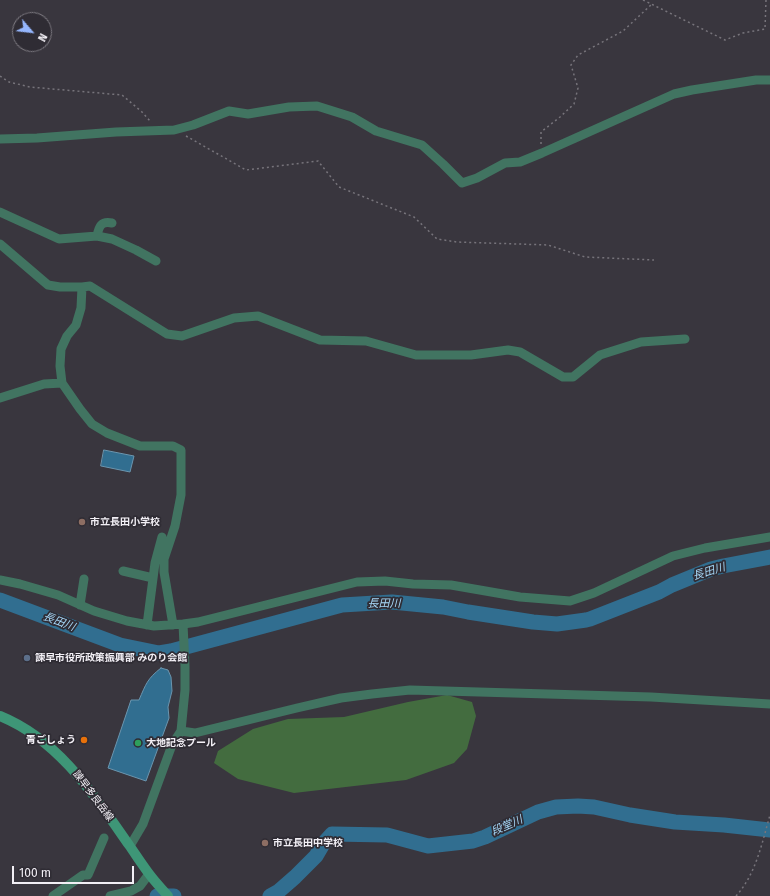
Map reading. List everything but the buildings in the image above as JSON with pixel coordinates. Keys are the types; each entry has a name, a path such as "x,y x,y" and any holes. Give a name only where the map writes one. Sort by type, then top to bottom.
{"main road":[{"name":"諫早多良岳線","path":"0,716 14,722 44,741 67,762 88,788 152,878 168,896"}],"street":[{"path":"0,140 116,132 174,130 194,125 229,111 248,114 289,107 318,106 352,117 376,131 422,145 462,183 477,178 504,163 520,162 542,153 674,94 749,81 770,80"},
{"path":"0,212 59,239 97,236 112,239 156,261"},
{"path":"97,236 98,228 102,224 107,222 112,223"},
{"path":"0,244 48,285 60,288 90,286 167,334 182,336 234,318 258,316 320,340 366,340 416,355 471,355 508,350 520,352 563,377 573,377 600,355 641,342 685,338"},
{"path":"82,287 81,308 76,326 67,336 61,349 60,366 62,383 92,424 107,433 140,446 173,446 181,450 181,495 175,526 164,559 164,572 173,625"},
{"path":"0,398 44,384 62,383"},
{"path":"148,625 155,563 162,537"},
{"path":"0,580 58,595 94,611 127,621 154,626 173,625 183,628 198,622 357,582 385,581 413,584 451,585 520,597 570,601 594,593 673,556 705,548 770,537"},
{"path":"123,571 153,578"},
{"path":"80,605 84,579"},
{"path":"130,846 143,824 172,745 181,731 185,690 183,628"},
{"path":"181,731 196,733 341,698 410,690 651,697 770,704"},
{"path":"53,896 83,875 88,875 104,838"},
{"path":"110,896 131,891 152,878"}],"path":[{"path":"643,0 725,40 743,33 765,29 766,0"},
{"path":"542,153 541,132 574,104 578,88 571,65 578,55 623,31 652,4"},
{"path":"0,76 9,82 30,87 122,95 142,112 159,130"},
{"path":"174,130 246,170 318,161 339,187 414,217 437,239 457,242 548,245 585,257 654,260"},
{"path":"736,896 751,873 758,858 770,815"}],"green space":[{"path":"447,695 472,702 476,716 467,749 454,763 406,780 294,793 238,779 214,763 218,751 253,729 288,719 344,717 408,702"}],"water":[{"path":"104,450 134,456 130,472 101,466"},
{"name":"大地記念プール","path":"161,668 168,670 171,677 172,691 168,707 169,718 146,781 108,768 131,700 139,700 147,682"}],"waterway":[{"name":"長田川","path":"0,600 120,645 159,653 342,605 392,602 443,607 533,622 557,624 586,620 659,592 711,569 770,557"},
{"name":"段堂川","path":"270,896 279,891 295,877 316,856 323,844 332,834 387,835 428,846 473,841 485,837 538,812 556,807 578,806 594,807 630,815 675,822 770,830"},
{"name":"段堂川","path":"157,896 174,896"}],"place":[{"name":"市立長田小学校","path":"82,522"},
{"name":"諫早市役所政策振興部 みのり会館","path":"27,658"},
{"name":"青ごしょう","path":"84,740"},
{"name":"大地記念プール","path":"138,743"},
{"name":"市立長田中学校","path":"265,843"}]}
